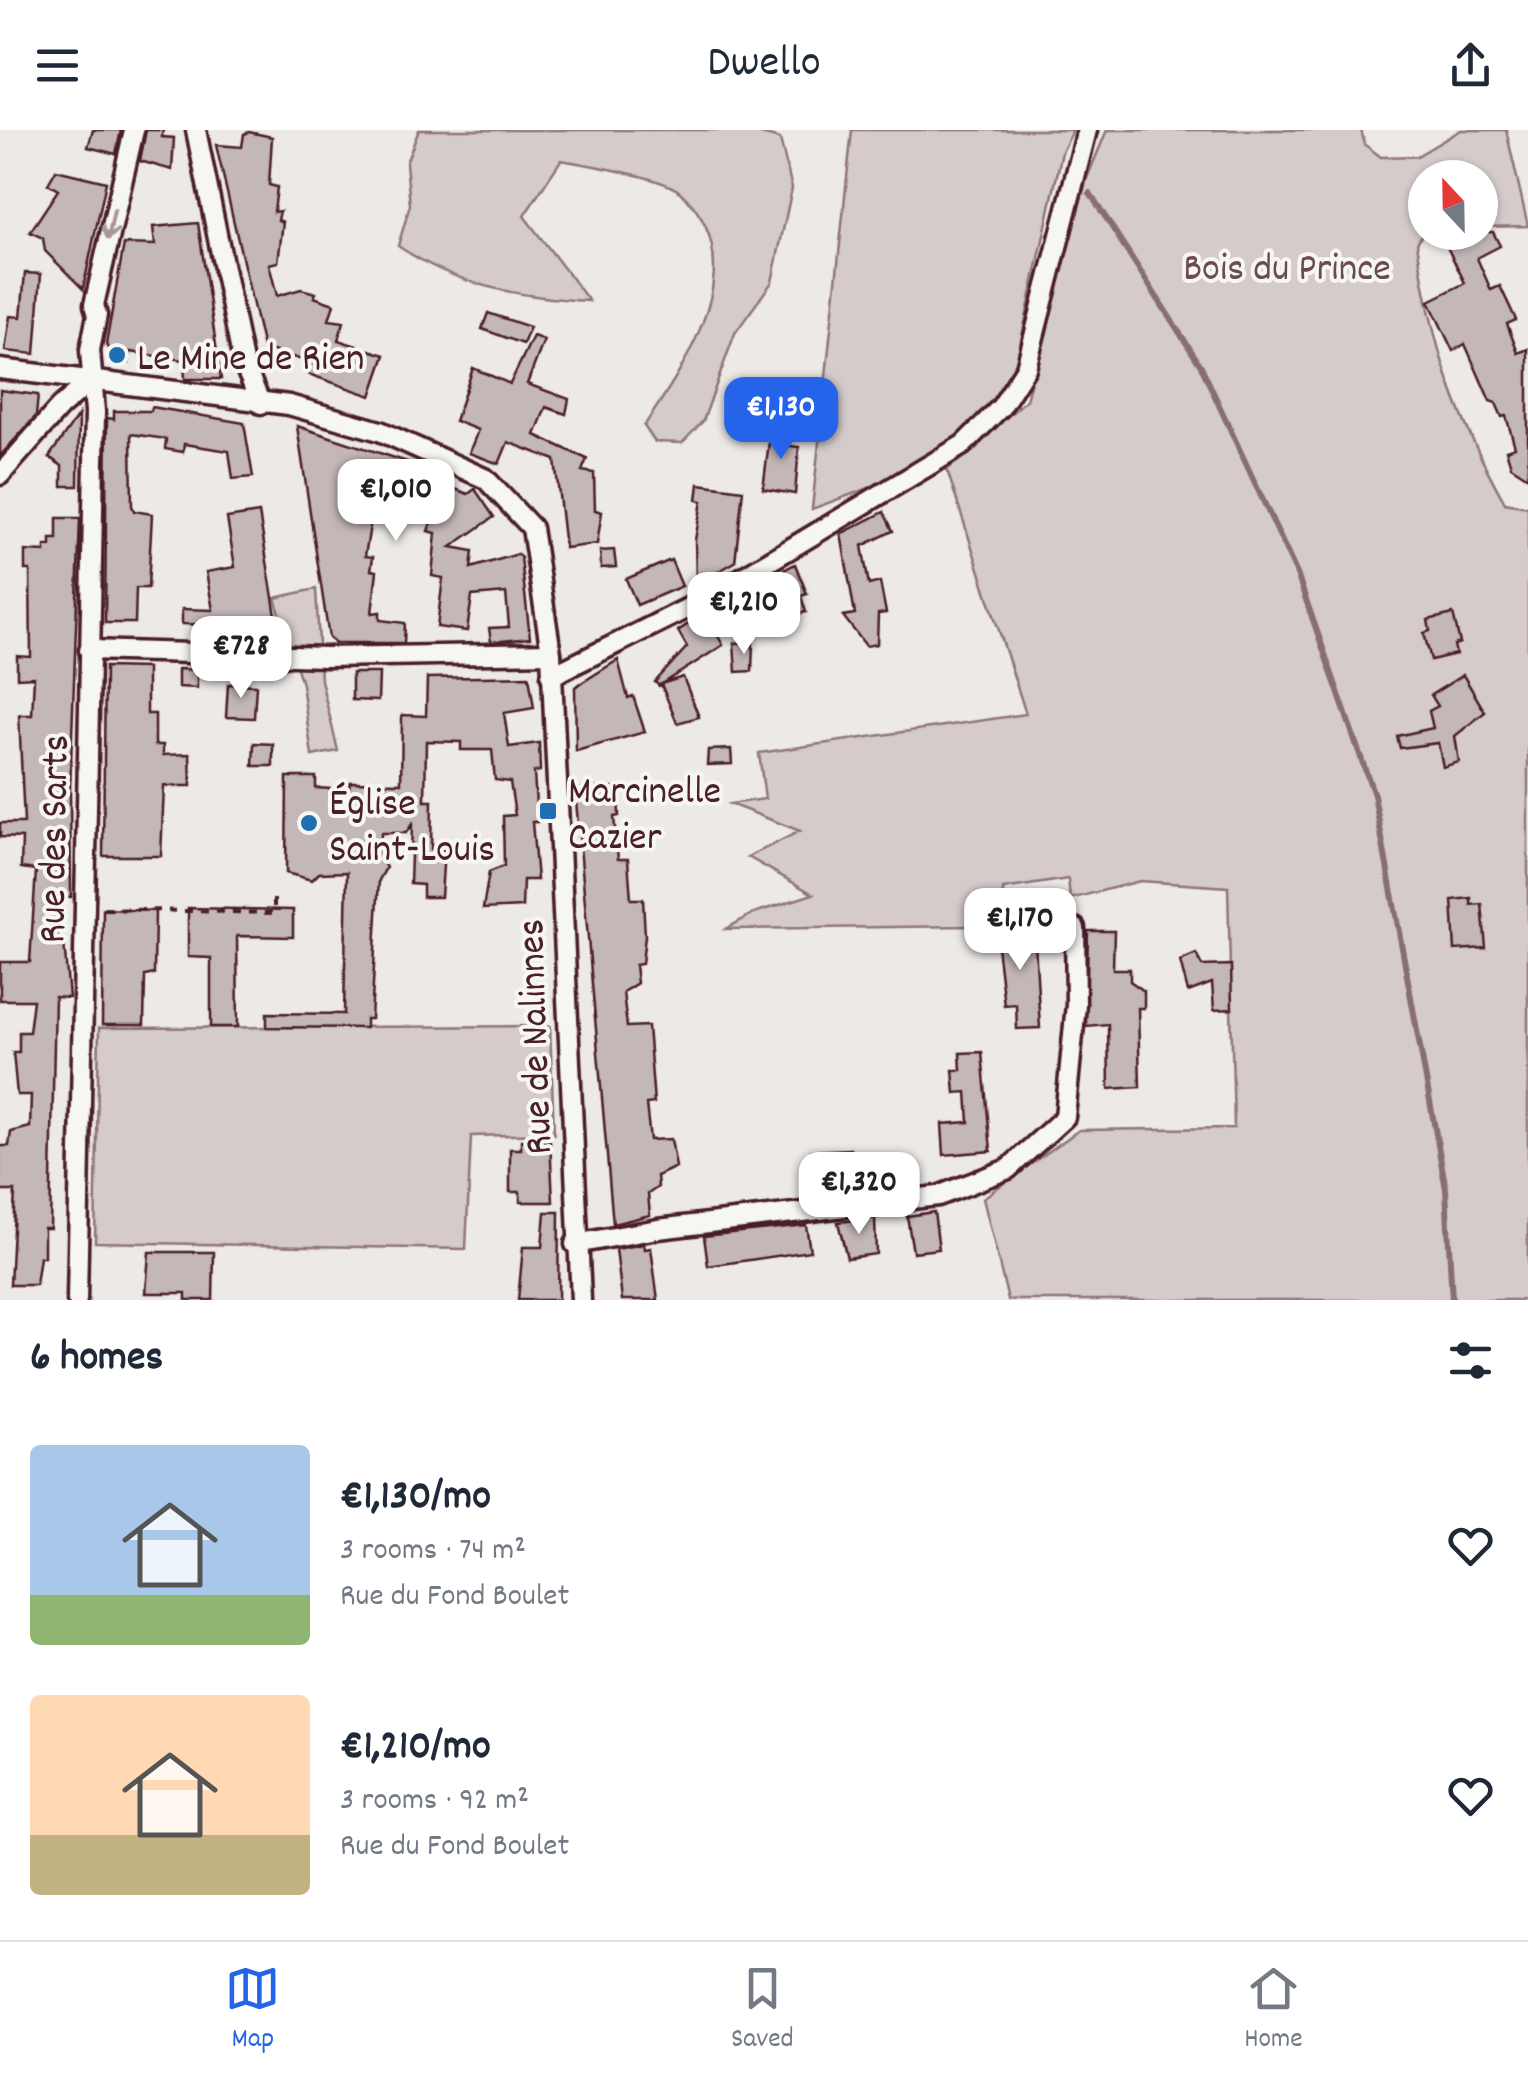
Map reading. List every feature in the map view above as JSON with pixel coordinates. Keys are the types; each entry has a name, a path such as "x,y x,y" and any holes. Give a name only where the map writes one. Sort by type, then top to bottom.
{"street":[{"name":"Rue des Sarts","path":"77,1300 94,306 134,130"},
{"path":"196,130 243,362 261,404"},
{"path":"552,676 708,598 964,445 1001,407 1026,368 1087,130"},
{"name":"Rue de Nalinnes","path":"0,369 288,405 380,430 486,479 532,528 551,653 575,1244 581,1300"},
{"path":"2,475 60,407 94,378"},
{"path":"89,650 326,657 551,653"},
{"path":"575,1244 658,1229 938,1196 1008,1169 1066,1117 1076,1004 1076,928"}],"path":[{"path":"85,908 274,913 274,894"}],"green space":[{"path":"419,130 746,130 780,139 792,188 772,282 735,333 703,421 682,443 655,442 644,426 695,341 713,279 712,248 702,219 680,192 642,176 561,160 524,216 589,301 489,287 443,271 398,246 410,205 406,163"},
{"path":"852,130 1073,130 1062,152 1014,373 961,438 869,488 812,509"},
{"name":"Bois du Prince","path":"1107,130 1361,130 1365,145 1381,157 1417,156 1461,130 1506,130 1528,226 1498,227 1498,160 1408,160 1408,250 1418,250 1438,347 1472,438 1505,503 1528,507 1528,1300 1008,1300 983,1198 1079,1130 1234,1128 1228,887 1140,881 1070,899 1068,879 1003,889 1003,921 973,926 726,929 754,913 813,894 748,857 800,831 730,804 765,799 759,753 1026,714 947,470 1026,400 1087,178"},
{"path":"316,589 321,680 338,751 312,756 302,684 275,598"},
{"path":"550,1026 554,1134 471,1136 466,1249 95,1242 99,1028"}],"building":[{"path":"93,130 121,130 116,154 88,147"},
{"path":"146,130 163,130 162,137 174,138 172,170 140,161"},
{"path":"244,134 272,137 269,185 277,187 274,212 280,211 278,220 283,222 278,262 269,264 277,296 301,289 316,293 314,297 334,304 329,320 344,322 338,340 385,355 371,396 308,374 312,363 263,348 216,145 242,147"},
{"path":"56,170 106,182 83,289 45,251 43,238 30,232 58,190 48,184"},
{"path":"198,223 221,379 185,379 184,360 130,352 129,363 117,360 106,344 124,244 155,245 153,227"},
{"path":"1448,250 1492,250 1477,258 1491,290 1500,286 1516,320 1507,324 1518,353 1528,349 1528,477 1511,466 1506,450 1515,447 1506,416 1502,417 1496,403 1490,401 1465,344 1453,351 1429,301 1465,283"},
{"path":"25,273 41,274 35,354 5,351 10,316 21,317"},
{"path":"488,313 530,327 523,344 482,329"},
{"path":"533,336 544,340 527,384 569,399 566,414 546,407 535,435 587,459 582,471 594,473 595,510 602,512 597,544 565,548 555,460 508,442 499,464 469,453 478,430 455,421 473,368 510,384"},
{"path":"0,390 38,395 36,416 0,456"},
{"path":"152,407 244,423 253,477 233,479 229,451 184,444 183,452 165,449 166,439 131,434 132,506 134,511 152,514 148,588 136,588 135,623 105,623 107,418 114,419 114,411 151,411"},
{"path":"79,414 78,486 62,486 62,466 49,457"},
{"path":"297,426 444,474 442,484 468,494 475,489 494,517 451,547 473,551 471,568 518,554 530,638 491,642 489,628 509,627 506,593 472,596 467,631 437,627 443,578 432,576 436,533 428,531 432,520 418,513 423,487 378,472 367,519 371,520 365,556 373,557 371,570 377,571 372,613 380,612 380,620 405,623 404,643 335,643 329,638"},
{"path":"771,426 792,428 790,446 799,447 795,494 763,489"},
{"path":"699,484 743,490 735,562 696,584 695,540 702,501 697,500"},
{"path":"884,512 893,531 862,546 869,585 880,582 886,613 878,614 877,644 866,646 843,616 855,614 841,534"},
{"path":"259,513 279,634 274,639 238,638 236,631 225,633 223,625 182,624 182,609 213,610 206,572 235,567 227,518"},
{"path":"57,518 80,518 70,790 71,897 57,896 54,925 58,925 58,941 64,942 69,998 55,997 50,1228 44,1228 44,1257 40,1257 36,1285 10,1285 15,1191 0,1191 0,1146 9,1146 11,1132 30,1127 31,1095 17,1095 13,1052 19,1052 19,1032 29,1032 33,1000 0,1000 0,962 30,962 36,870 21,868 22,838 0,837 0,823 24,823 19,715 32,715 34,677 17,678 17,656 31,657 30,570 25,570 25,551 45,552 45,546 51,546 51,539 57,539"},
{"path":"614,550 616,567 601,568 600,551"},
{"path":"671,560 682,586 637,605 626,579"},
{"path":"795,564 807,594 801,596 806,612 787,617 783,603 752,620 738,595"},
{"path":"705,613 723,645 659,686 655,682 687,647 678,631"},
{"path":"1453,614 1460,643 1454,645 1456,654 1431,660 1424,633 1430,631 1428,620"},
{"path":"753,642 752,671 736,672 734,643"},
{"path":"618,660 628,698 633,696 645,732 576,751 575,687"},
{"path":"105,667 147,668 147,714 155,714 155,745 163,745 163,755 190,754 191,786 164,786 161,856 103,856"},
{"path":"178,669 197,670 197,688 178,687"},
{"path":"352,673 379,673 378,701 352,700"},
{"path":"1463,675 1485,712 1455,736 1459,762 1443,767 1438,743 1400,748 1397,736 1433,728 1429,711 1438,706 1431,695"},
{"path":"529,676 534,708 504,713 509,747 539,743 540,771 534,772 537,822 532,822 537,880 523,880 522,907 483,909 489,872 504,866 503,816 515,815 510,782 495,780 492,750 461,750 461,742 426,741 425,801 432,801 431,849 444,849 441,897 423,897 423,885 410,884 412,824 406,833 381,833 380,856 386,868 379,880 371,1019 366,1019 366,1028 267,1027 267,1013 344,1014 347,872 319,873 312,880 286,873 287,777 316,777 316,788 349,790 350,782 401,783 402,715 426,716 427,678"},
{"path":"683,677 699,717 677,723 661,684"},
{"path":"228,684 256,685 254,718 226,717"},
{"path":"254,743 273,744 273,766 253,766"},
{"path":"731,749 732,764 707,765 708,750"},
{"path":"618,787 619,816 614,817 618,859 628,859 631,899 643,899 645,936 642,964 635,965 637,983 623,992 627,1027 648,1026 654,1103 646,1104 650,1140 671,1139 676,1167 657,1176 658,1187 648,1194 650,1215 613,1224 575,789"},
{"path":"1471,898 1471,905 1482,904 1486,948 1455,950 1452,900"},
{"path":"188,908 293,910 293,937 237,936 238,1027 211,1027 211,958 188,957"},
{"path":"103,909 155,911 154,974 145,976 144,1025 102,1025"},
{"path":"1034,926 1040,1028 1017,1029 1016,1004 1004,1005 995,929"},
{"path":"1088,931 1114,931 1113,969 1130,969 1130,981 1144,991 1144,1008 1138,1008 1140,1087 1109,1089 1108,1024 1086,1026"},
{"path":"1196,954 1202,966 1231,965 1232,1009 1214,1010 1212,983 1188,992 1180,961"},
{"path":"982,1052 991,1151 944,1155 942,1124 969,1122 967,1092 955,1093 953,1070 961,1070 960,1053"},
{"path":"521,1140 550,1141 553,1202 520,1202 520,1192 510,1192 510,1149 521,1149"},
{"path":"850,1149 851,1179 812,1186 811,1151"},
{"path":"545,1212 559,1212 558,1300 518,1300 523,1247 542,1247"},
{"path":"934,1212 939,1249 913,1252 907,1216"},
{"path":"875,1218 876,1254 847,1258 838,1222"},
{"path":"806,1225 810,1251 708,1266 704,1236"},
{"path":"644,1244 645,1249 651,1248 658,1300 622,1300 616,1249"},
{"path":"149,1252 214,1252 213,1300 186,1300 186,1293 146,1293"}],"waterway":[{"path":"1090,193 1201,366 1297,574 1374,795 1446,1189 1452,1300"}],"place":[{"name":"Le Mine de Rien","path":"117,355"},
{"name":"Marcinelle Cazier","path":"548,811"},
{"name":"Église Saint-Louis","path":"309,823"}]}
